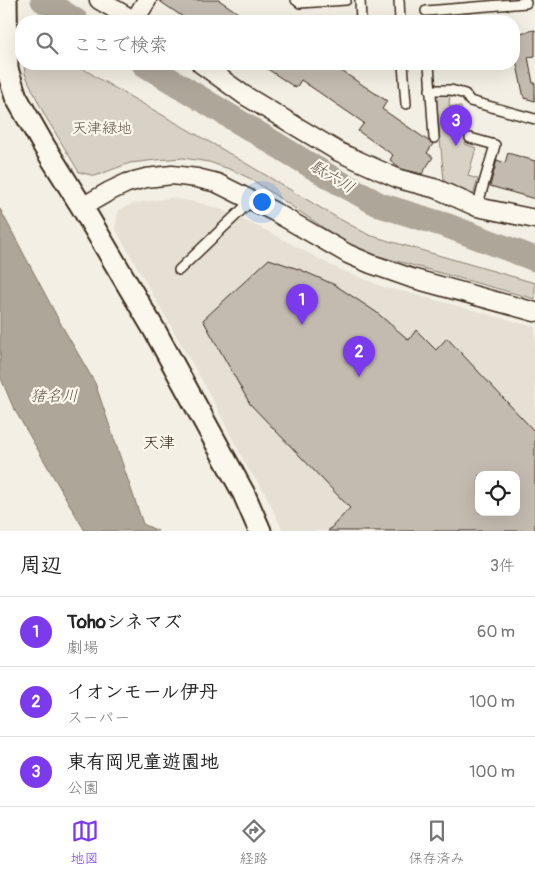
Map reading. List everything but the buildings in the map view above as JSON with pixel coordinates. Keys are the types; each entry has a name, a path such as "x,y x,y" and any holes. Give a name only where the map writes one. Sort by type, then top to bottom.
{"street":[{"path":"6,0 7,70 13,91 155,330 244,494 260,530"},
{"path":"99,0 124,15"},
{"path":"138,15 147,0"},
{"path":"209,70 244,95 339,152 399,179 437,189 477,207 535,218"},
{"path":"82,207 126,183 146,178 172,175 217,182 348,254 372,264 406,277 535,312"}],"lane":[{"path":"296,0 300,4 346,0"},
{"path":"360,0 361,15"},
{"path":"399,0 400,15"},
{"path":"426,11 526,3 525,0"},
{"path":"403,70 406,104"},
{"path":"429,70 434,138"},
{"path":"430,90 451,90 465,94 470,101 535,119"},
{"path":"470,138 495,145 477,207"},
{"path":"179,270 252,200"}],"shaded area":[{"path":"171,198 196,202 220,209 269,232 334,267 388,289 402,291 535,327 535,531 283,531 264,491 247,467 212,398 115,228 119,210 132,204"}],"green space":[{"name":"天津緑地","path":"25,70 85,70 369,235 535,283 535,299 375,255 345,242 251,179 209,162 183,158 156,160 130,163 95,176 79,172 44,114"},
{"path":"450,94 449,106 461,107 463,117 469,120 465,144 476,148 468,176 478,179 472,200 445,191 436,96"}],"water":[{"name":"猪名川","path":"0,209 62,326 95,383 143,524 158,531 85,531 13,407 0,376"}],"waterway":[{"name":"駄六川","path":"43,0 67,15"},
{"name":"駄六川","path":"154,70 333,179 380,205 448,226 535,259"}],"place":[{"name":"東有岡児童遊園地","path":"456,146"},
{"name":"Tohoシネマズ","path":"302,325"},
{"name":"イオンモール伊丹","path":"359,377"}],"district":[{"name":"天津","path":"159,442"}]}
